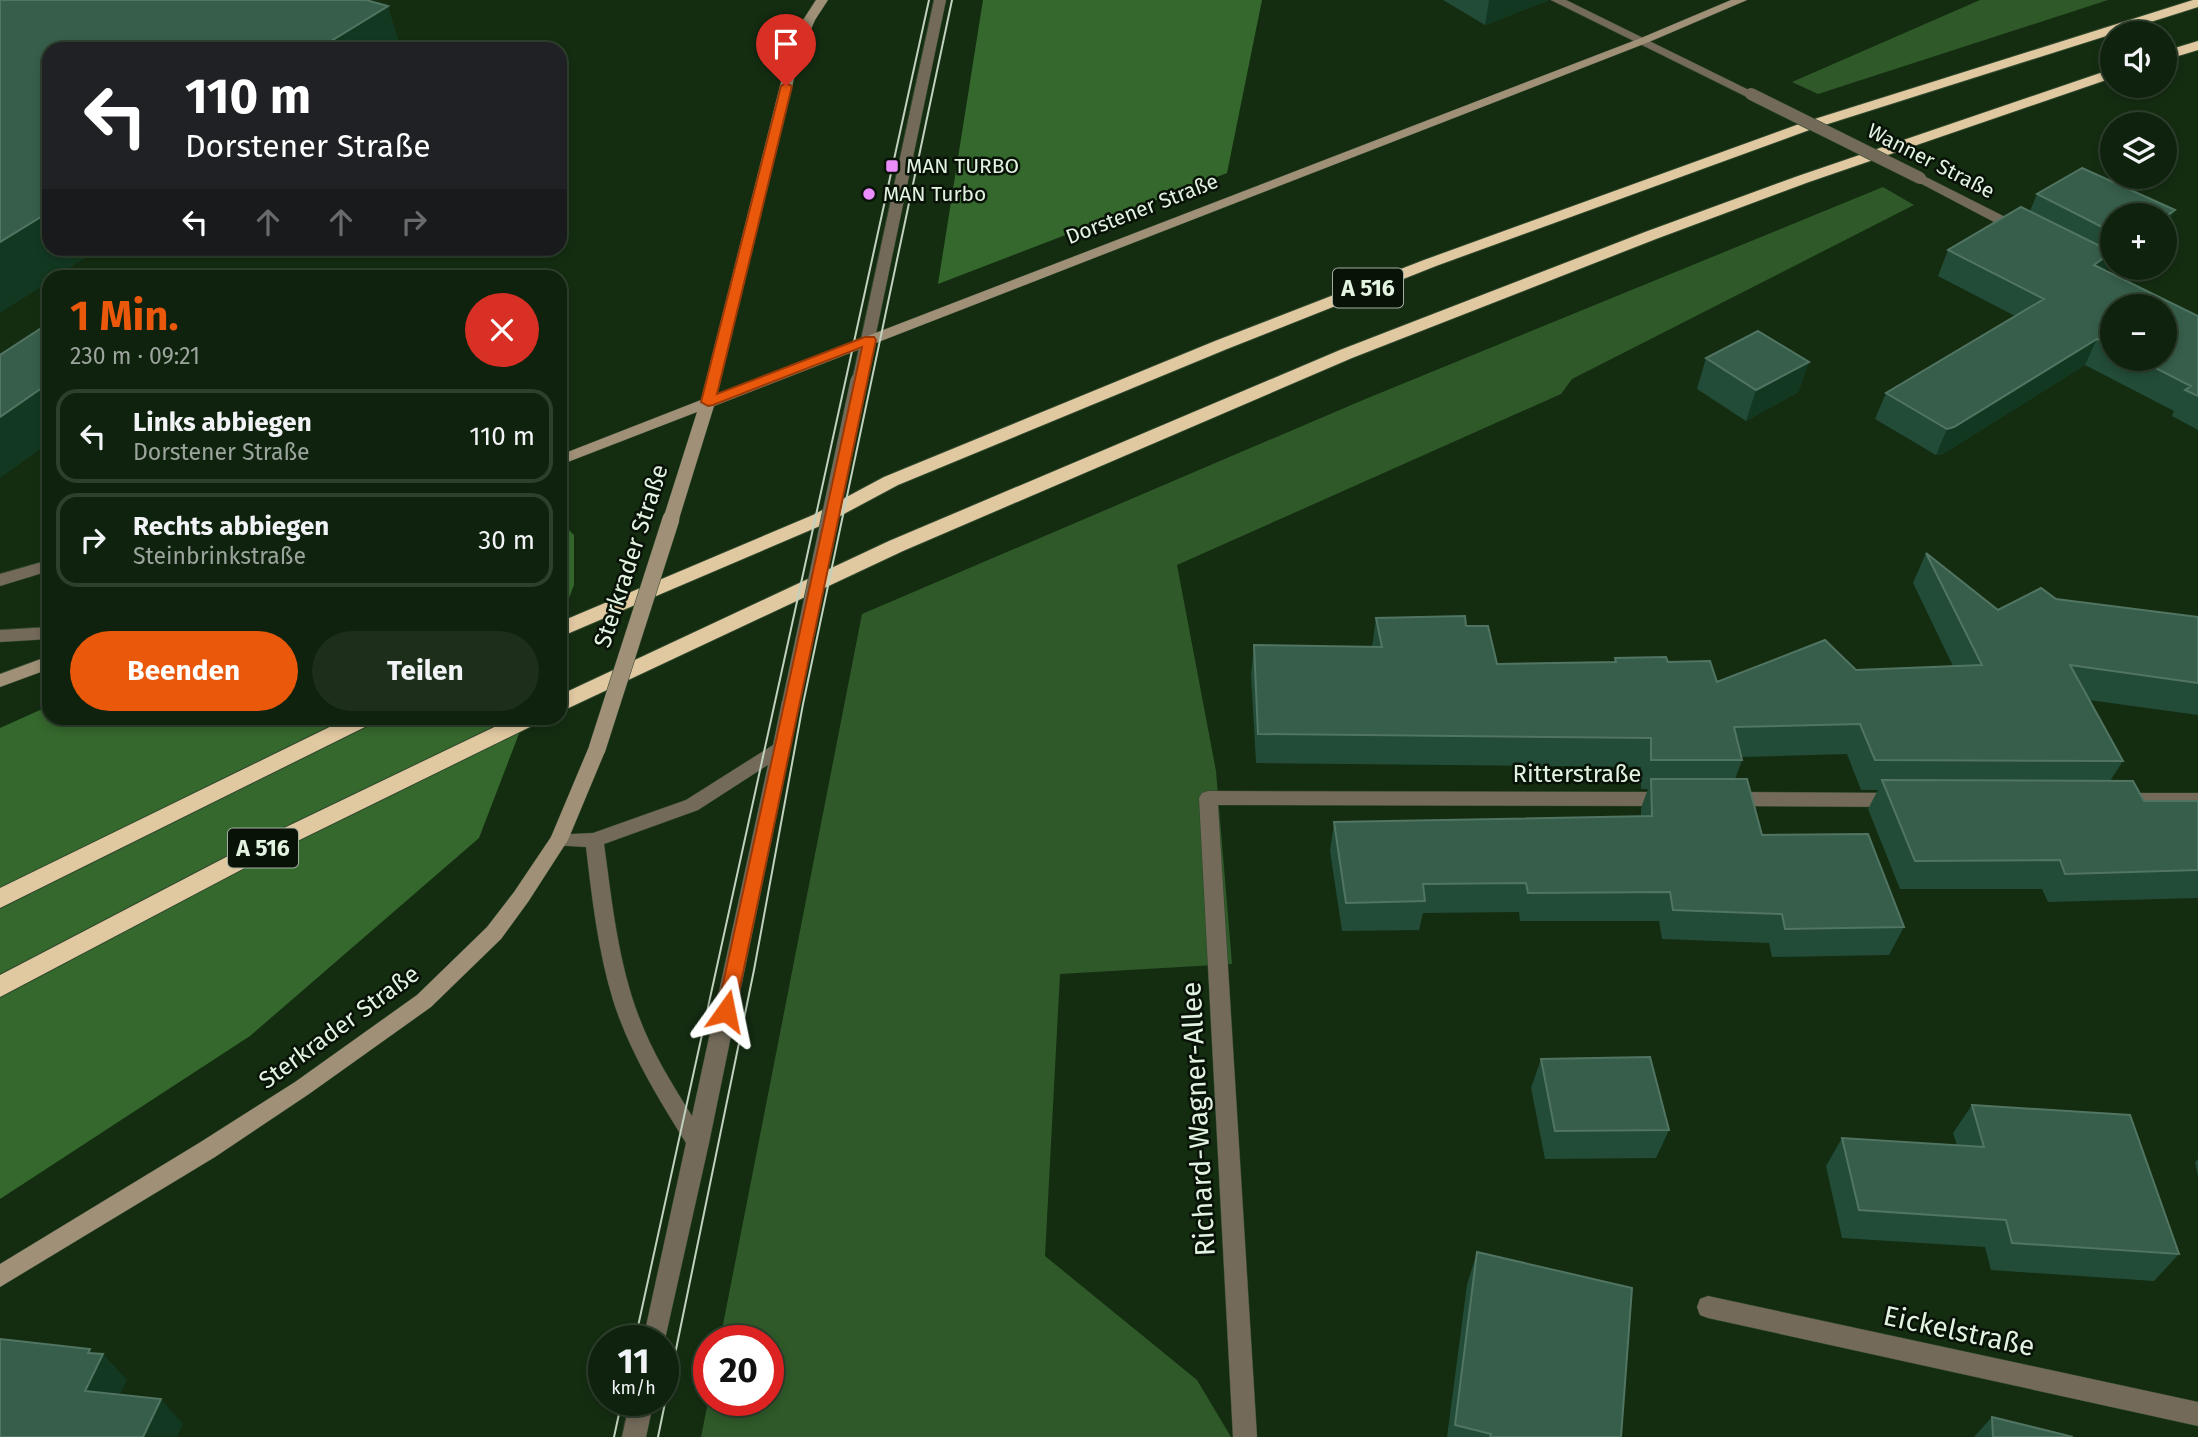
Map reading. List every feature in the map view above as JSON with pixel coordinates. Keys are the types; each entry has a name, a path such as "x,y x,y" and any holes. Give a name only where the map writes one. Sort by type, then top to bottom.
{"highway":[{"name":"A 516","path":"567,627 820,519 891,481 1221,345 1418,268 1807,126 2198,3"},
{"path":"2177,52 2198,45"},
{"name":"A 516","path":"567,701 895,547 1230,403 1477,301 1673,225 2100,77"},
{"path":"0,899 352,725"},
{"name":"A 516","path":"0,987 108,928 379,789 516,725"}],"street":[{"name":"Sterkrader Straße","path":"0,1276 207,1150 302,1088 424,1001 494,933 559,840 597,749 708,402 794,54 809,20 822,0"},
{"path":"658,1325 859,381 870,340 940,0"},
{"name":"Wanner Straße","path":"1557,0 1645,40 2031,235"},
{"name":"Dorstener Straße","path":"567,457 1645,40 1741,0"},
{"path":"0,580 42,567"},
{"path":"0,636 42,633"},
{"path":"0,681 42,665"},
{"path":"559,840 594,840 692,805 781,748"},
{"name":"Ritterstraße","path":"1208,798 1682,799"},
{"name":"Richard-Wagner-Allee","path":"1208,798 1245,1437"},
{"path":"1710,799 1919,800"},
{"path":"2100,800 2198,800"},
{"path":"594,840 606,936 624,1002 665,1092 698,1143"},
{"name":"Eickelstraße","path":"1708,1307 2198,1414"},
{"path":"634,1437 639,1416"}],"green space":[{"path":"983,0 1262,0 1227,173 938,284"},
{"path":"1980,0 2108,0 1818,94 1792,82"},
{"path":"1883,187 1914,205 1572,379 1561,394 1177,565 1216,771 1232,964 1060,974 1045,1256 1197,1380 1231,1437 701,1437 705,1416 784,1416 784,1325 723,1325 862,614 1363,400"},
{"path":"567,528 574,535 574,585 567,604"},
{"path":"42,709 42,725 522,725 479,838 250,1036 0,1199 0,728"}],"building":[{"path":"0,0 366,0 388,6 329,42 42,42 42,216 0,242"},
{"path":"2082,168 2100,176 2100,189 2128,189 2160,203 2100,203 2100,226 2037,194"},
{"path":"2021,207 2100,246 2100,261 2094,265 2100,268 2100,280 2125,280 2153,294 2100,294 2100,340 2097,339 1947,429 1886,393 2044,299 1948,250"},
{"path":"2177,306 2198,316 2198,396 2185,390 2191,386 2162,371 2177,371"},
{"path":"42,328 42,388 0,417 0,355"},
{"path":"1758,331 1809,362 1756,390 1706,358"},
{"path":"1926,553 1998,610 2041,588 2056,599 2198,617 2198,683 2070,665 2123,761 1875,760 1860,724 1734,727 1742,760 1651,760 1651,738 1258,734 1254,645 1382,647 1376,618 1465,616 1466,626 1488,626 1497,664 1616,662 1615,658 1666,657 1668,662 1710,661 1717,682 1825,640 1856,670 1982,665"},
{"path":"1651,779 1747,779 1762,835 1868,834 1904,927 1785,929 1782,914 1673,910 1670,892 1528,893 1526,883 1423,884 1425,901 1346,903 1334,822 1652,816"},
{"path":"1882,780 2133,781 2144,801 2198,801 2198,870 2065,874 2060,860 1915,861"},
{"path":"1650,1057 1669,1130 1555,1131 1541,1059"},
{"path":"1972,1105 2130,1115 2179,1254 2012,1243 2006,1220 1859,1210 1842,1138 1984,1147"},
{"path":"1477,1252 1632,1288 1621,1437 1490,1437 1491,1434 1455,1425"},
{"path":"0,1339 90,1349 88,1353 103,1354 85,1391 161,1399 143,1437 0,1437"},
{"path":"1992,1417 2073,1437 1993,1437"}],"tram line":[{"path":"638,1325 929,0"},
{"path":"658,1437 754,970 803,704 952,0"},
{"path":"614,1437 619,1416"}],"place":[{"name":"MAN TURBO","path":"892,166"},
{"name":"MAN Turbo","path":"869,194"}],"route":[{"path":"726,1011 859,381 870,340 708,402 786,86"}]}
